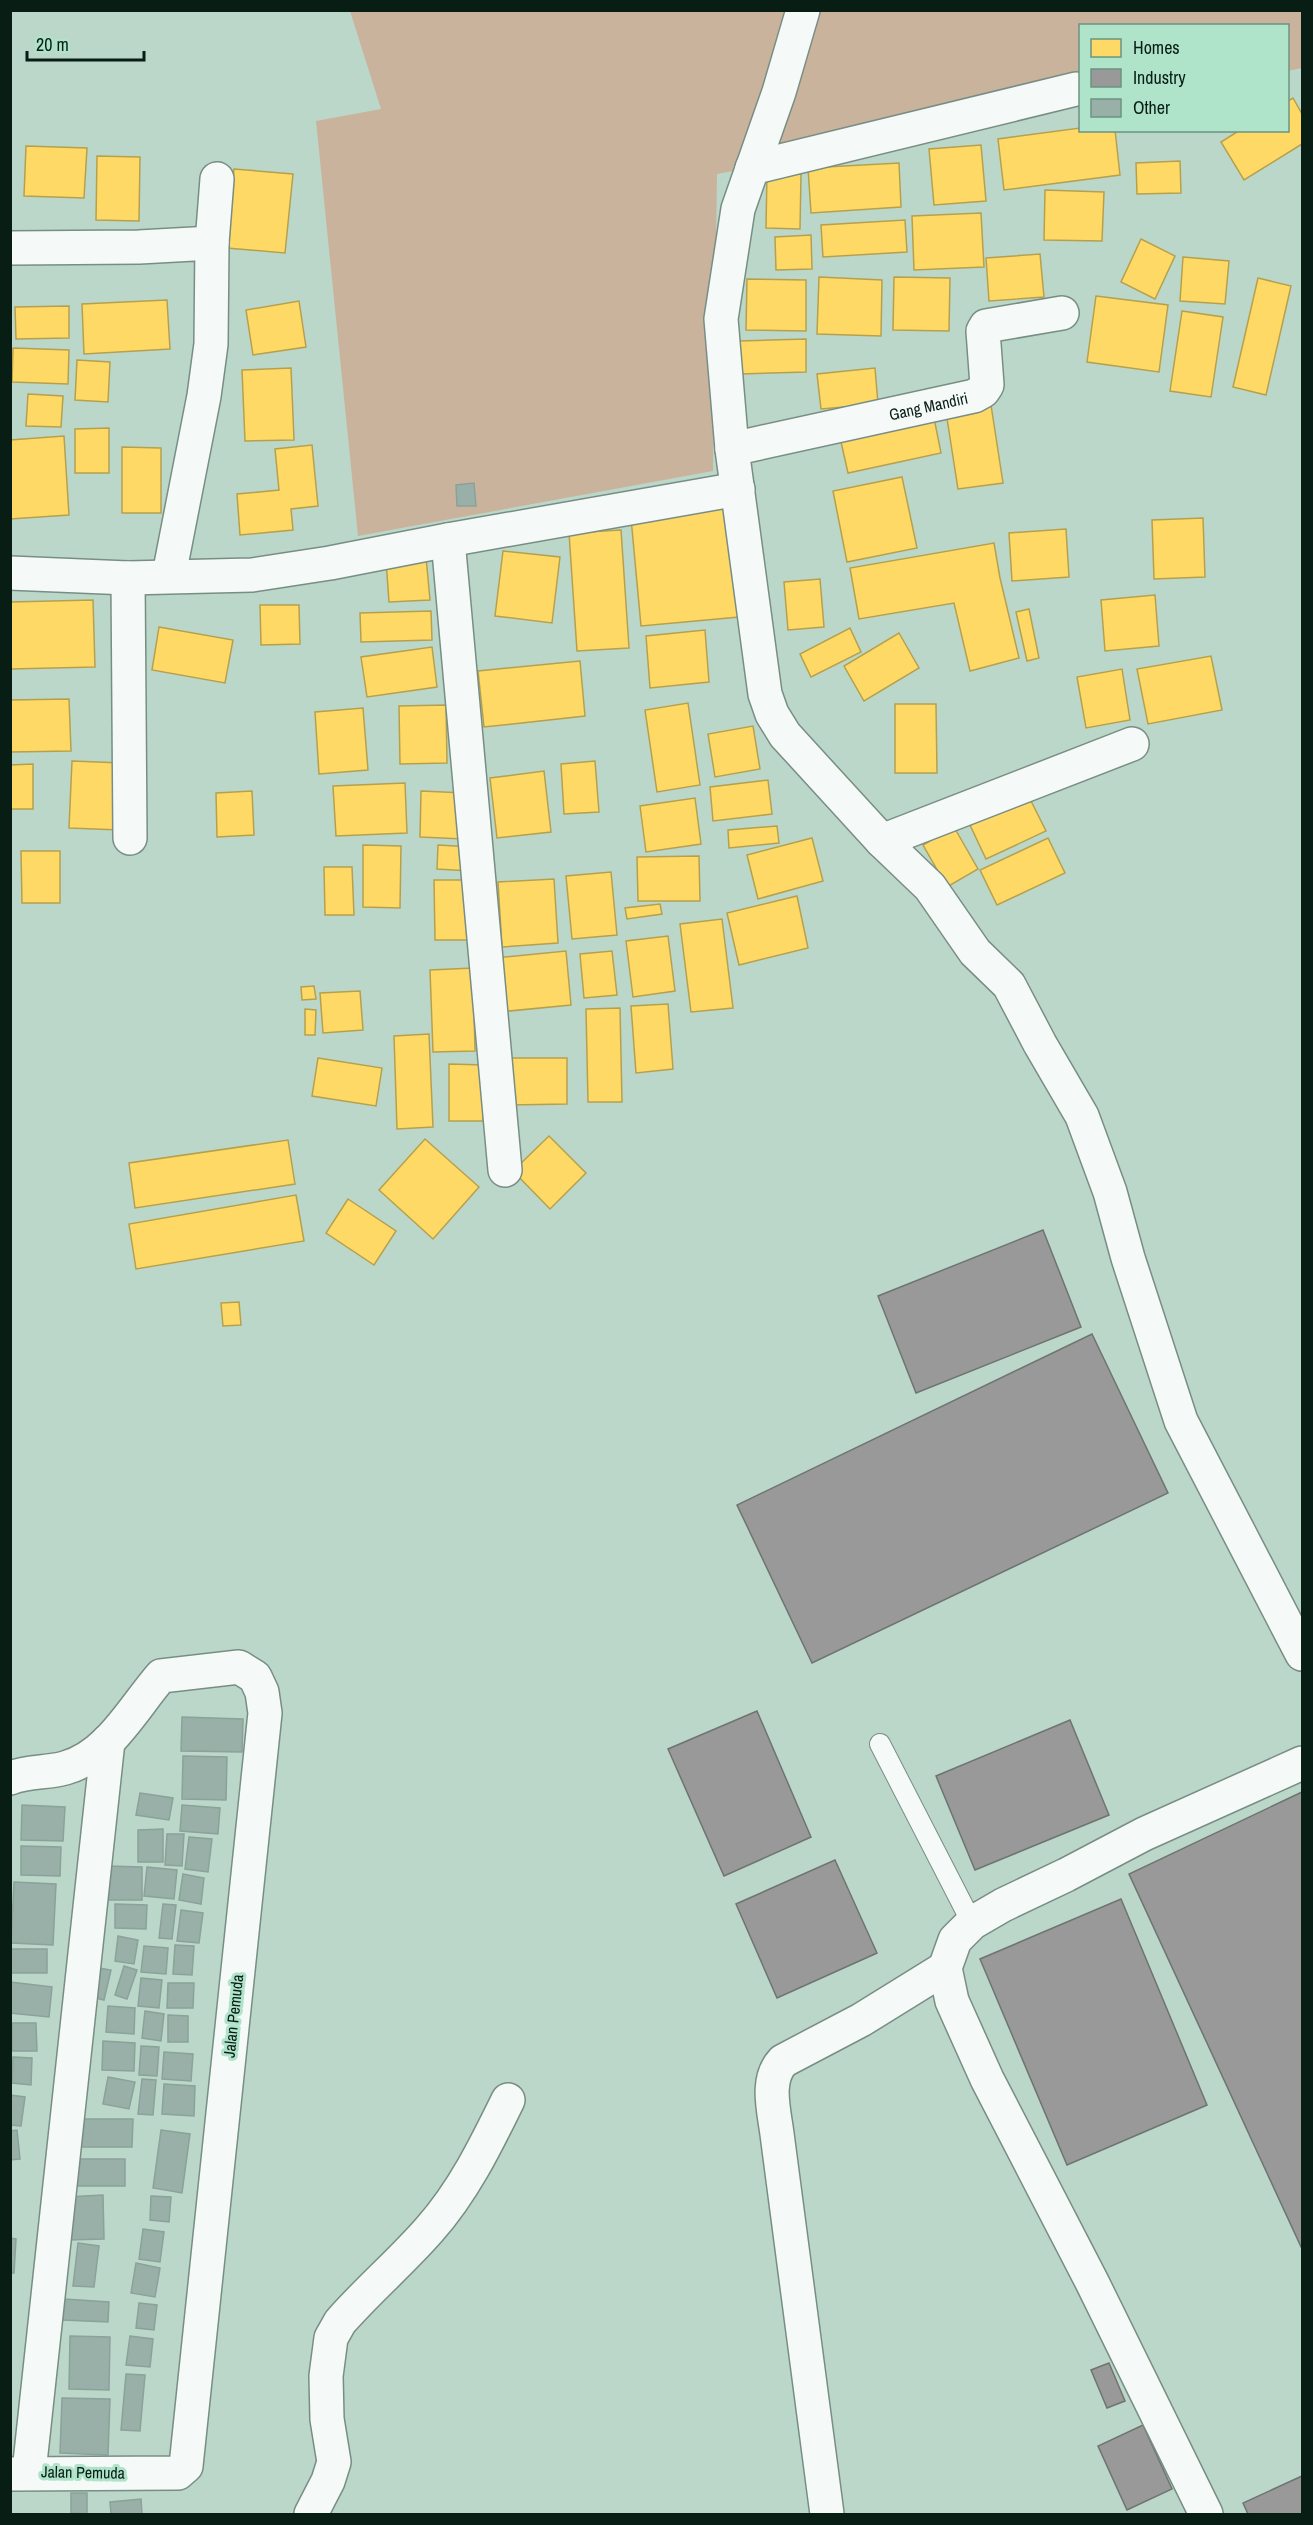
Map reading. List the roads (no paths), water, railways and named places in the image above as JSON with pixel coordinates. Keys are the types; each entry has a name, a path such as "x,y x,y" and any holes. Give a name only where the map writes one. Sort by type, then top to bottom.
{"street":[{"path":"803,10 779,92 738,209 721,319 732,449 765,694 772,714 784,735 882,841 930,887 975,952 1009,985 1082,1116 1110,1192 1128,1258 1181,1422 1302,1654"},
{"path":"752,168 1076,89"},
{"path":"169,575 204,396 211,344 212,243 217,179"},
{"path":"10,248 139,247 212,243"},
{"name":"Gang Mandiri","path":"732,449 974,396 983,392 987,386 983,331 986,326 1062,313"},
{"path":"10,573 128,578 252,574 330,563 738,489"},
{"path":"448,540 505,1170"},
{"path":"128,578 130,838"},
{"path":"882,841 1132,744"},
{"name":"Jalan Pemuda","path":"10,1778 21,1774 65,1768 90,1758 108,1741 161,1676 239,1667 255,1677 262,1692 265,1713 186,2466 178,2473 20,2473"},
{"path":"20,2473 108,1741"},
{"path":"1206,2514 1092,2282 995,2097 952,2001 945,1968 955,1940 972,1923 1003,1905 1144,1834 1302,1763"},
{"path":"827,2514 777,2134 772,2079 775,2069 783,2061 861,2020 945,1968"},
{"path":"311,2514 328,2481 334,2462 325,2399 331,2338 340,2322 446,2209 484,2150 508,2100"}],"lane":[{"path":"880,1744 972,1923"}]}
